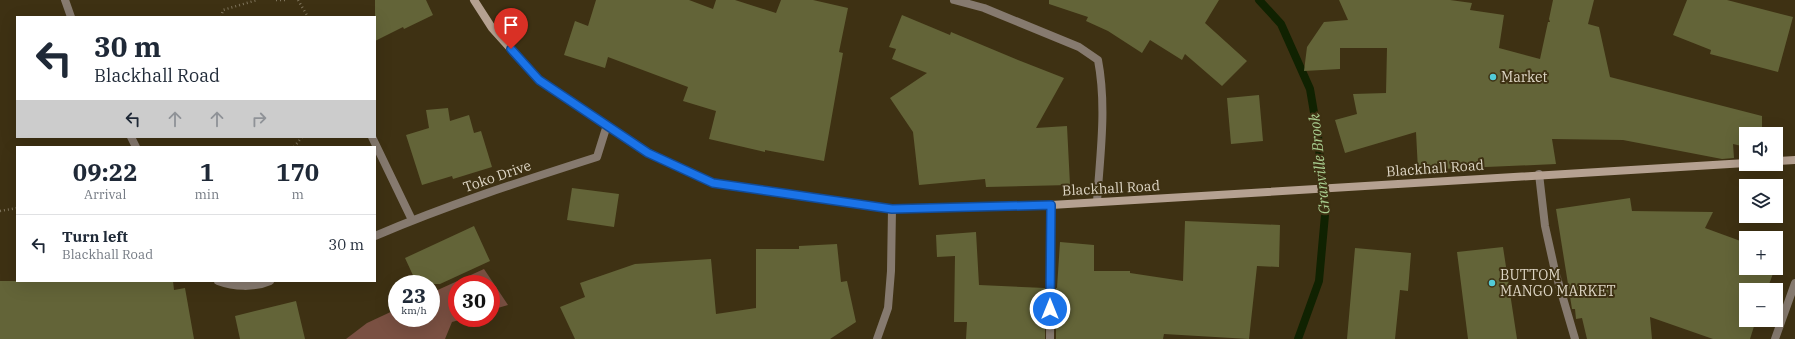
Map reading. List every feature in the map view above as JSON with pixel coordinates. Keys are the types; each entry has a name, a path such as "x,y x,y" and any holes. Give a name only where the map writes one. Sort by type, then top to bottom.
{"main road":[{"name":"Blackhall Road","path":"474,0 492,28 539,80 648,153 713,183 892,209 1051,205 1354,187 1539,174 1739,163"},
{"path":"1783,161 1795,160"}],"street":[{"path":"65,0 71,16"},
{"path":"954,0 984,8 1079,47 1098,60 1102,82 1103,104 1097,202"},
{"name":"Toko Drive","path":"376,236 412,220 522,181 597,157 607,125"},
{"path":"372,138 412,220"},
{"path":"1539,174 1545,226 1555,271 1575,339"},
{"path":"1050,339 1051,205"},
{"path":"877,339 888,308 891,271 892,209"},
{"path":"221,282 227,284 258,286 268,282"},
{"path":"1775,339 1795,283"}],"path":[{"path":"221,16 223,10 257,0"},
{"path":"276,0 288,0"},
{"path":"298,0 307,16"},
{"path":"295,146 301,138"},
{"path":"0,210 16,208"}],"shaded area":[{"path":"484,269 488,275 471,275"},
{"path":"448,285 448,327 450,327 445,339 346,339 367,323 388,313 388,327 440,327 440,289"},
{"path":"500,293 508,305 500,307"}],"building":[{"path":"375,0 426,0 433,15 404,29 403,27 376,40"},
{"path":"596,0 689,0 713,9 716,0 735,0 776,13 781,0 813,0 848,8 839,52 843,53 824,161 765,150 765,152 709,139 716,111 683,101 688,87 608,57 605,68 564,55 575,21 588,26"},
{"path":"1049,0 1219,0 1205,23 1247,61 1222,86 1185,54 1182,60 1150,40 1142,53 1108,31 1086,21 1088,17 1049,4"},
{"path":"1339,0 1450,0 1472,3 1470,10 1504,15 1499,48 1540,59 1548,22 1550,22 1549,19 1553,0 1594,0 1588,24 1599,27 1610,77 1762,116 1762,127 1739,127 1739,145 1733,144 1734,158 1722,159 1623,140 1552,139 1556,164 1418,170 1416,132 1345,153 1335,120 1357,114 1353,94 1386,93 1387,48 1340,48 1340,69 1304,71 1307,47 1324,22 1348,20"},
{"path":"1687,0 1727,0 1793,17 1778,72 1710,54 1711,50 1673,35"},
{"path":"902,15 950,35 951,32 1064,78 1036,128 1067,126 1070,185 986,187 985,179 919,185 913,132 890,98 927,73 892,59 896,49 889,47"},
{"path":"1259,95 1263,141 1231,144 1227,98"},
{"path":"448,108 450,121 469,115 474,133 481,131 492,167 453,179 452,176 422,185 406,135 429,128 426,110"},
{"path":"572,188 619,194 614,227 567,220"},
{"path":"1630,198 1632,211 1713,212 1705,228 1739,240 1739,275 1772,275 1770,283 1739,283 1739,327 1754,327 1750,339 1713,339 1650,317 1652,339 1587,339 1582,318 1576,319 1575,309 1572,309 1556,209"},
{"path":"1185,221 1280,225 1279,267 1257,266 1249,339 1164,334 1163,339 1056,339 1056,288 1060,242 1094,245 1094,271 1130,271 1130,273 1183,281"},
{"path":"474,226 490,261 460,275 448,275 448,280 440,284 440,275 413,275 405,258"},
{"path":"976,232 979,285 1045,288 1045,339 966,339 967,322 954,322 955,256 937,257 936,235"},
{"path":"837,244 841,282 847,281 856,322 830,339 575,339 560,307 585,297 580,283 635,264 711,259 716,314 756,308 756,249 799,249 799,246"},
{"path":"1503,247 1517,339 1468,339 1457,252"},
{"path":"1355,248 1411,253 1408,291 1400,290 1395,339 1347,339"},
{"path":"0,281 16,281 173,282 174,290 185,288 194,339 0,339"},
{"path":"296,301 305,339 240,339 235,316"}],"waterway":[{"name":"Granville Brook","path":"1259,0 1281,24 1310,89 1318,136 1325,215 1319,281 1298,339"}],"place":[{"name":"Market","path":"1493,77"},
{"name":"BUTTOM MANGO MARKET","path":"1492,283"}],"route":[{"path":"511,49 539,80 648,153 713,183 892,209 1051,205 1050,309"}]}
